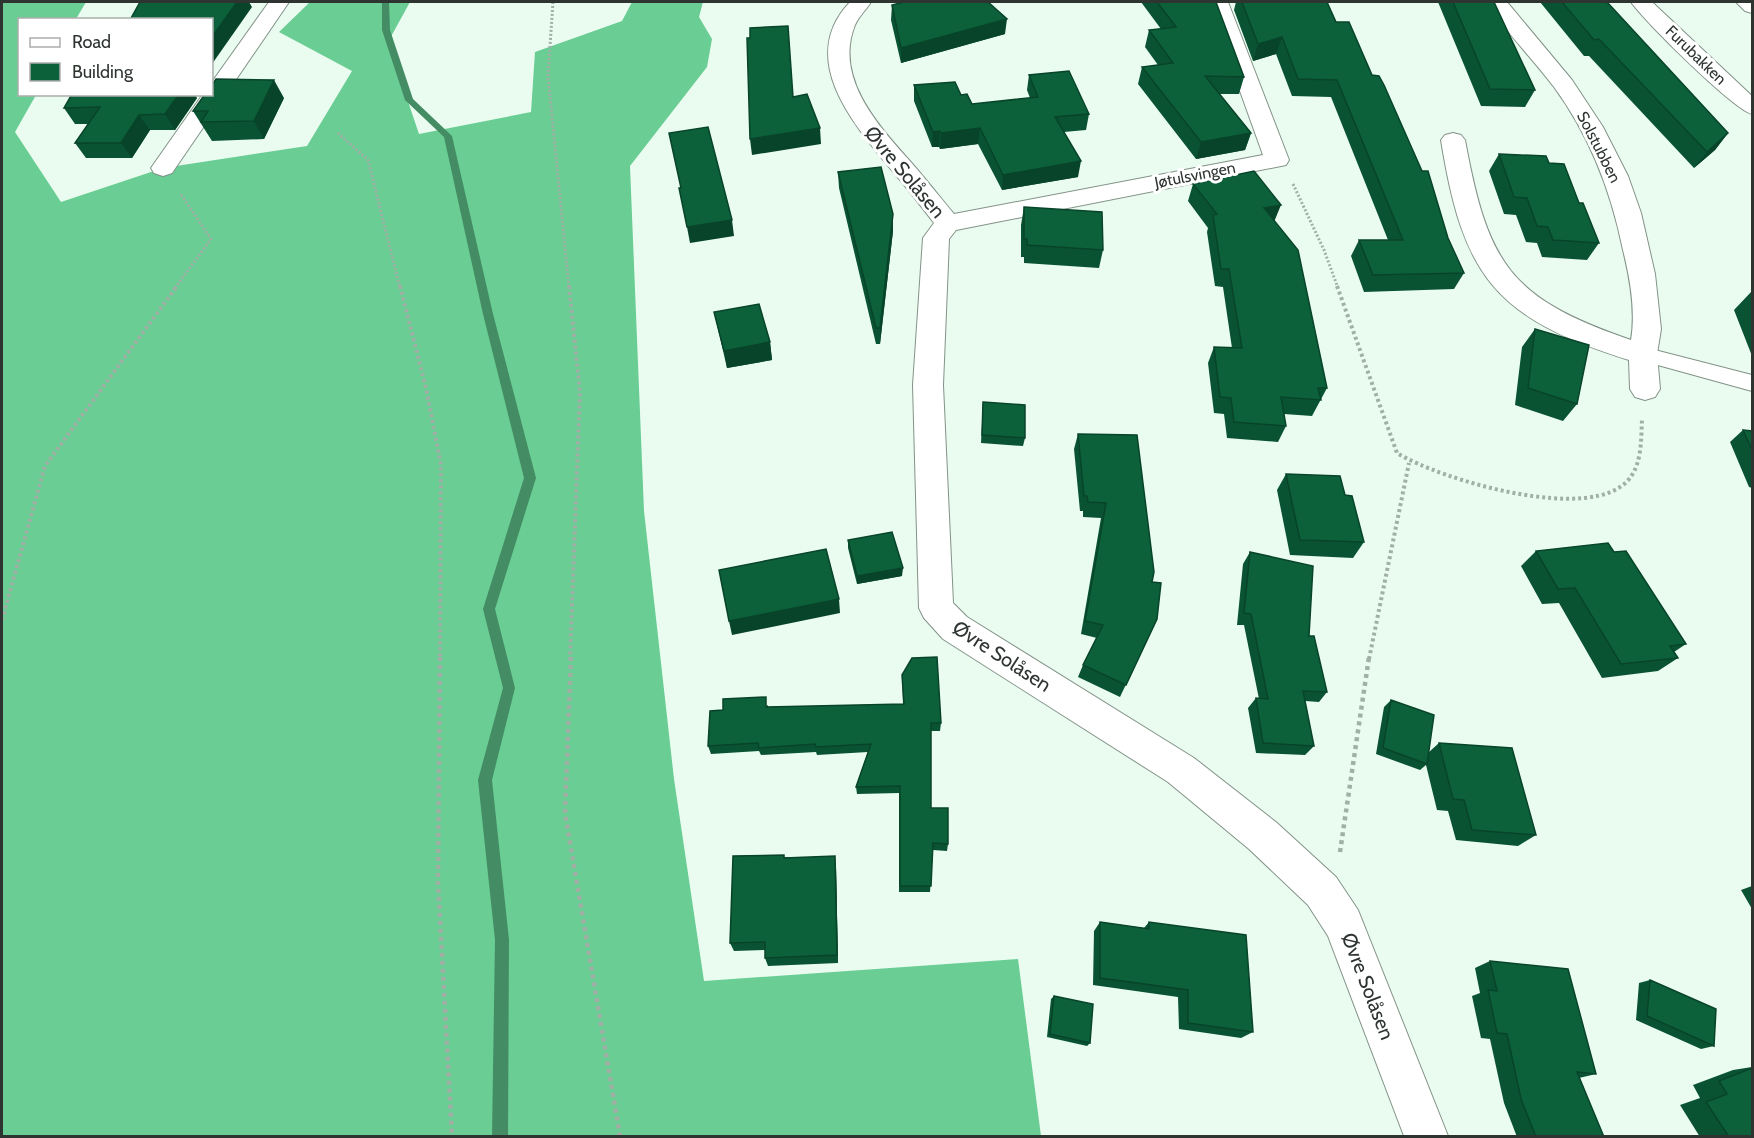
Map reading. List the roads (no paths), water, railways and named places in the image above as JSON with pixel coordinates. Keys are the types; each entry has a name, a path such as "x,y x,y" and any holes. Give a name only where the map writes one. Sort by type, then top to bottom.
{"street":[{"path":"163,168 279,2"},
{"name":"Øvre Solåsen","path":"861,2 848,14 840,40 841,64 848,95 865,125 948,223 936,238 928,385 936,608 955,628 1181,770 1263,836 1322,891 1344,924 1426,1137"},
{"name":"Jøtulsvingen","path":"948,223 1277,160 1218,2"},
{"name":"Solstubben","path":"1496,2 1564,85 1591,127 1616,176 1628,213 1642,274 1647,329 1643,354 1645,389"},
{"name":"Furubakken","path":"1641,2 1752,107"},
{"path":"1746,2 1752,7"},
{"path":"1453,140 1465,205 1486,259 1496,273 1521,297 1554,319 1643,354"}],"lane":[{"path":"1643,354 1752,383"}],"waterway":[{"path":"385,2 386,30 409,100 448,136 488,314 530,478 489,609 509,688 485,780 502,940 500,1136"}]}
